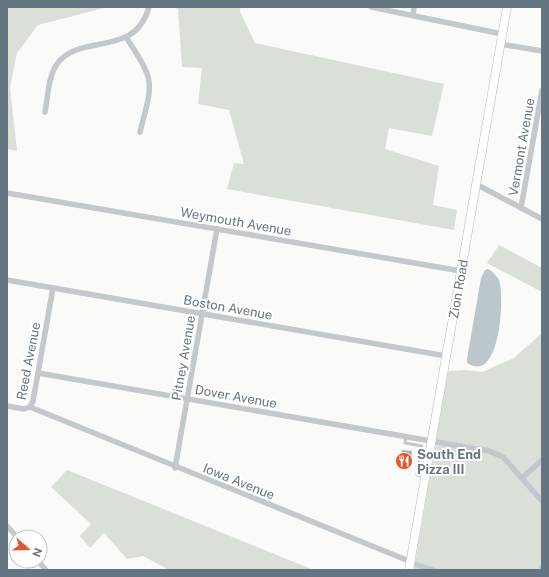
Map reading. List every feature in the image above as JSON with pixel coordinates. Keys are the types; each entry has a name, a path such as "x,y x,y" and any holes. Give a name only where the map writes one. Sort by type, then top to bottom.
{"street":[{"path":"45,112 53,72 62,58 76,50 113,43 126,37 140,24 149,7"},
{"path":"371,7 502,34"},
{"path":"413,16 414,7"},
{"name":"Zion Road","path":"409,566 425,476 426,450 431,440 507,7"},
{"path":"126,37 143,63 150,78 150,91 140,132"},
{"path":"500,44 542,51"},
{"name":"Vermont Avenue","path":"521,208 542,90"},
{"path":"476,184 542,219"},
{"name":"Weymouth Avenue","path":"7,193 461,271"},
{"name":"Pitney Avenue","path":"175,468 217,229"},
{"name":"Boston Avenue","path":"7,280 446,356"},
{"name":"Reed Avenue","path":"53,288 33,401 30,408 60,420"},
{"name":"Dover Avenue","path":"38,373 431,440 497,454 503,457 542,501"},
{"path":"7,406 24,409 30,408"},
{"name":"Iowa Avenue","path":"60,420 409,566 433,570"},
{"path":"522,478 542,460"}],"lane":[{"path":"406,436 405,443 422,446 426,450"}],"shaded area":[{"path":"7,7 108,7 38,25 17,53 10,87 17,151 7,149"},
{"path":"174,7 240,7 240,12 255,43 444,84 432,136 389,128 385,149 439,166 433,205 457,210 454,230 227,189 234,163 244,164 229,110 198,104 202,68 182,67 178,9"},
{"path":"499,245 542,268 542,292 487,263"},
{"path":"488,269 499,280 501,289 500,320 498,336 493,351 487,362 478,366 467,363 467,359 481,278 485,270"},
{"path":"542,333 542,570 414,570 448,371 466,370 482,372 514,358"},
{"path":"67,470 314,570 169,570 143,556 127,559 104,533 90,548 80,536 91,524 51,487"}],"building":[{"name":"South End Pizza III","path":"402,450 412,451 410,467 399,466 400,463 398,463"}],"place":[{"name":"South End Pizza III","path":"404,461"}]}
